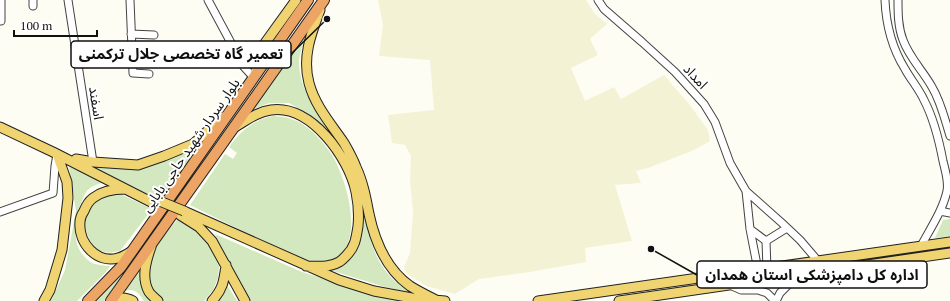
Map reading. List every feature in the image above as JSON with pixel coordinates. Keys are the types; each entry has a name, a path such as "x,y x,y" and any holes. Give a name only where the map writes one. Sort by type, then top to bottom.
{"highway":[{"name":"بلوار سردار شهید حاجی بابایی","path":"88,301 121,267 308,0"},
{"name":"بلوار سردار شهید حاجی بابایی","path":"112,301 324,0"}],"main road":[{"path":"254,78 260,50 296,0"},
{"path":"324,0 310,36 306,59 309,82 316,100 344,144 357,168 364,188 377,242 385,259 396,275 410,286 441,301"},
{"path":"76,159 93,162 138,165 193,144 215,125 236,103"},
{"path":"234,127 258,113 272,110 289,111 304,117 321,131 335,147 347,167 356,192 358,220 356,240 350,251 339,262 329,266 306,266"},
{"path":"0,127 125,189 339,280 374,292 441,301"},
{"path":"55,153 76,159 156,202"},
{"path":"44,301 50,290 62,250 68,198 67,182 55,153"},
{"path":"125,189 112,190 92,198 82,215 80,222 81,233 83,242 90,250 102,258 117,259 132,251"},
{"path":"182,213 199,227 212,241 245,301"},
{"path":"538,301 556,300 950,242"},
{"path":"152,244 145,263 145,280 149,292 158,301"},
{"path":"619,301 950,254"},
{"path":"212,301 219,294 225,278 226,265"},
{"path":"762,270 764,280"},
{"path":"112,301 118,298 125,298 133,301"}],"street":[{"path":"0,0 1,21"},
{"name":"اسفند","path":"68,0 93,162"},
{"path":"130,0 133,73 149,74"},
{"path":"208,0 244,67 254,78"},
{"name":"امداد","path":"598,0 604,9 676,72 704,104 715,122 730,163 746,191"},
{"path":"885,0 890,39 904,68 923,98 929,111 937,135 947,182 947,190 940,210 921,246"},
{"path":"898,0 899,26 903,40 932,87 950,136"},
{"path":"131,34 154,36"},
{"path":"132,46 147,46"},
{"path":"0,212 53,193 55,153"},
{"path":"746,191 800,240 818,261"},
{"path":"746,191 750,230 762,270"},
{"path":"940,210 950,213"},
{"path":"766,241 787,228"},
{"path":"750,230 766,241"},
{"path":"762,270 766,241"},
{"path":"730,285 741,290 758,290 767,293 775,301 780,293 796,276"}],"shaded area":[{"path":"378,0 586,0 595,14 607,24 590,39 598,55 571,68 585,101 614,87 621,99 664,75 690,105 708,130 710,141 694,150 648,168 636,171 641,183 615,185 632,241 585,248 586,262 479,279 455,294 426,286 407,274 404,267 410,253 413,212 410,180 411,156 405,145 392,143 388,115 434,110 430,60 379,56 383,25"}],"green space":[{"path":"305,36 299,60 302,81 305,91 315,109 333,136 309,114 289,103 269,103 253,109"},
{"path":"240,96 165,203 86,165 134,166 208,133"},
{"path":"273,116 293,119 309,128 329,150 340,171 346,189 350,209 351,227 348,244 339,256 324,262 301,260 190,205 225,154 233,159 237,153 229,147 238,136 253,123"},
{"path":"69,167 105,182 90,188 83,197 77,218 76,239 79,249 90,262 110,266 106,272 77,301 51,301 65,270 76,211"},
{"path":"114,191 152,209 120,251 103,252 94,246 88,237 85,228 85,219 97,200"},
{"path":"363,206 367,227 377,256 388,274 411,293 385,287 330,270 339,267 351,259 356,253 363,230"},
{"path":"178,219 207,238 219,266 218,278 213,290 204,301 162,301 152,290 149,280 148,264 155,245"},
{"path":"950,219 950,236 935,238 943,220"},
{"path":"215,234 302,272 374,295 427,301 247,301 227,265"},
{"path":"131,265 104,301 96,301"},
{"path":"141,270 146,294 151,301 144,301 134,291 125,291"},
{"path":"227,285 237,301 218,301 223,295"}],"place":[{"name":"تعمیر گاه تخصصی جلال ترکمنی","path":"327,19"},
{"name":"اداره کل دامپزشکی استان همدان","path":"651,249"}]}
